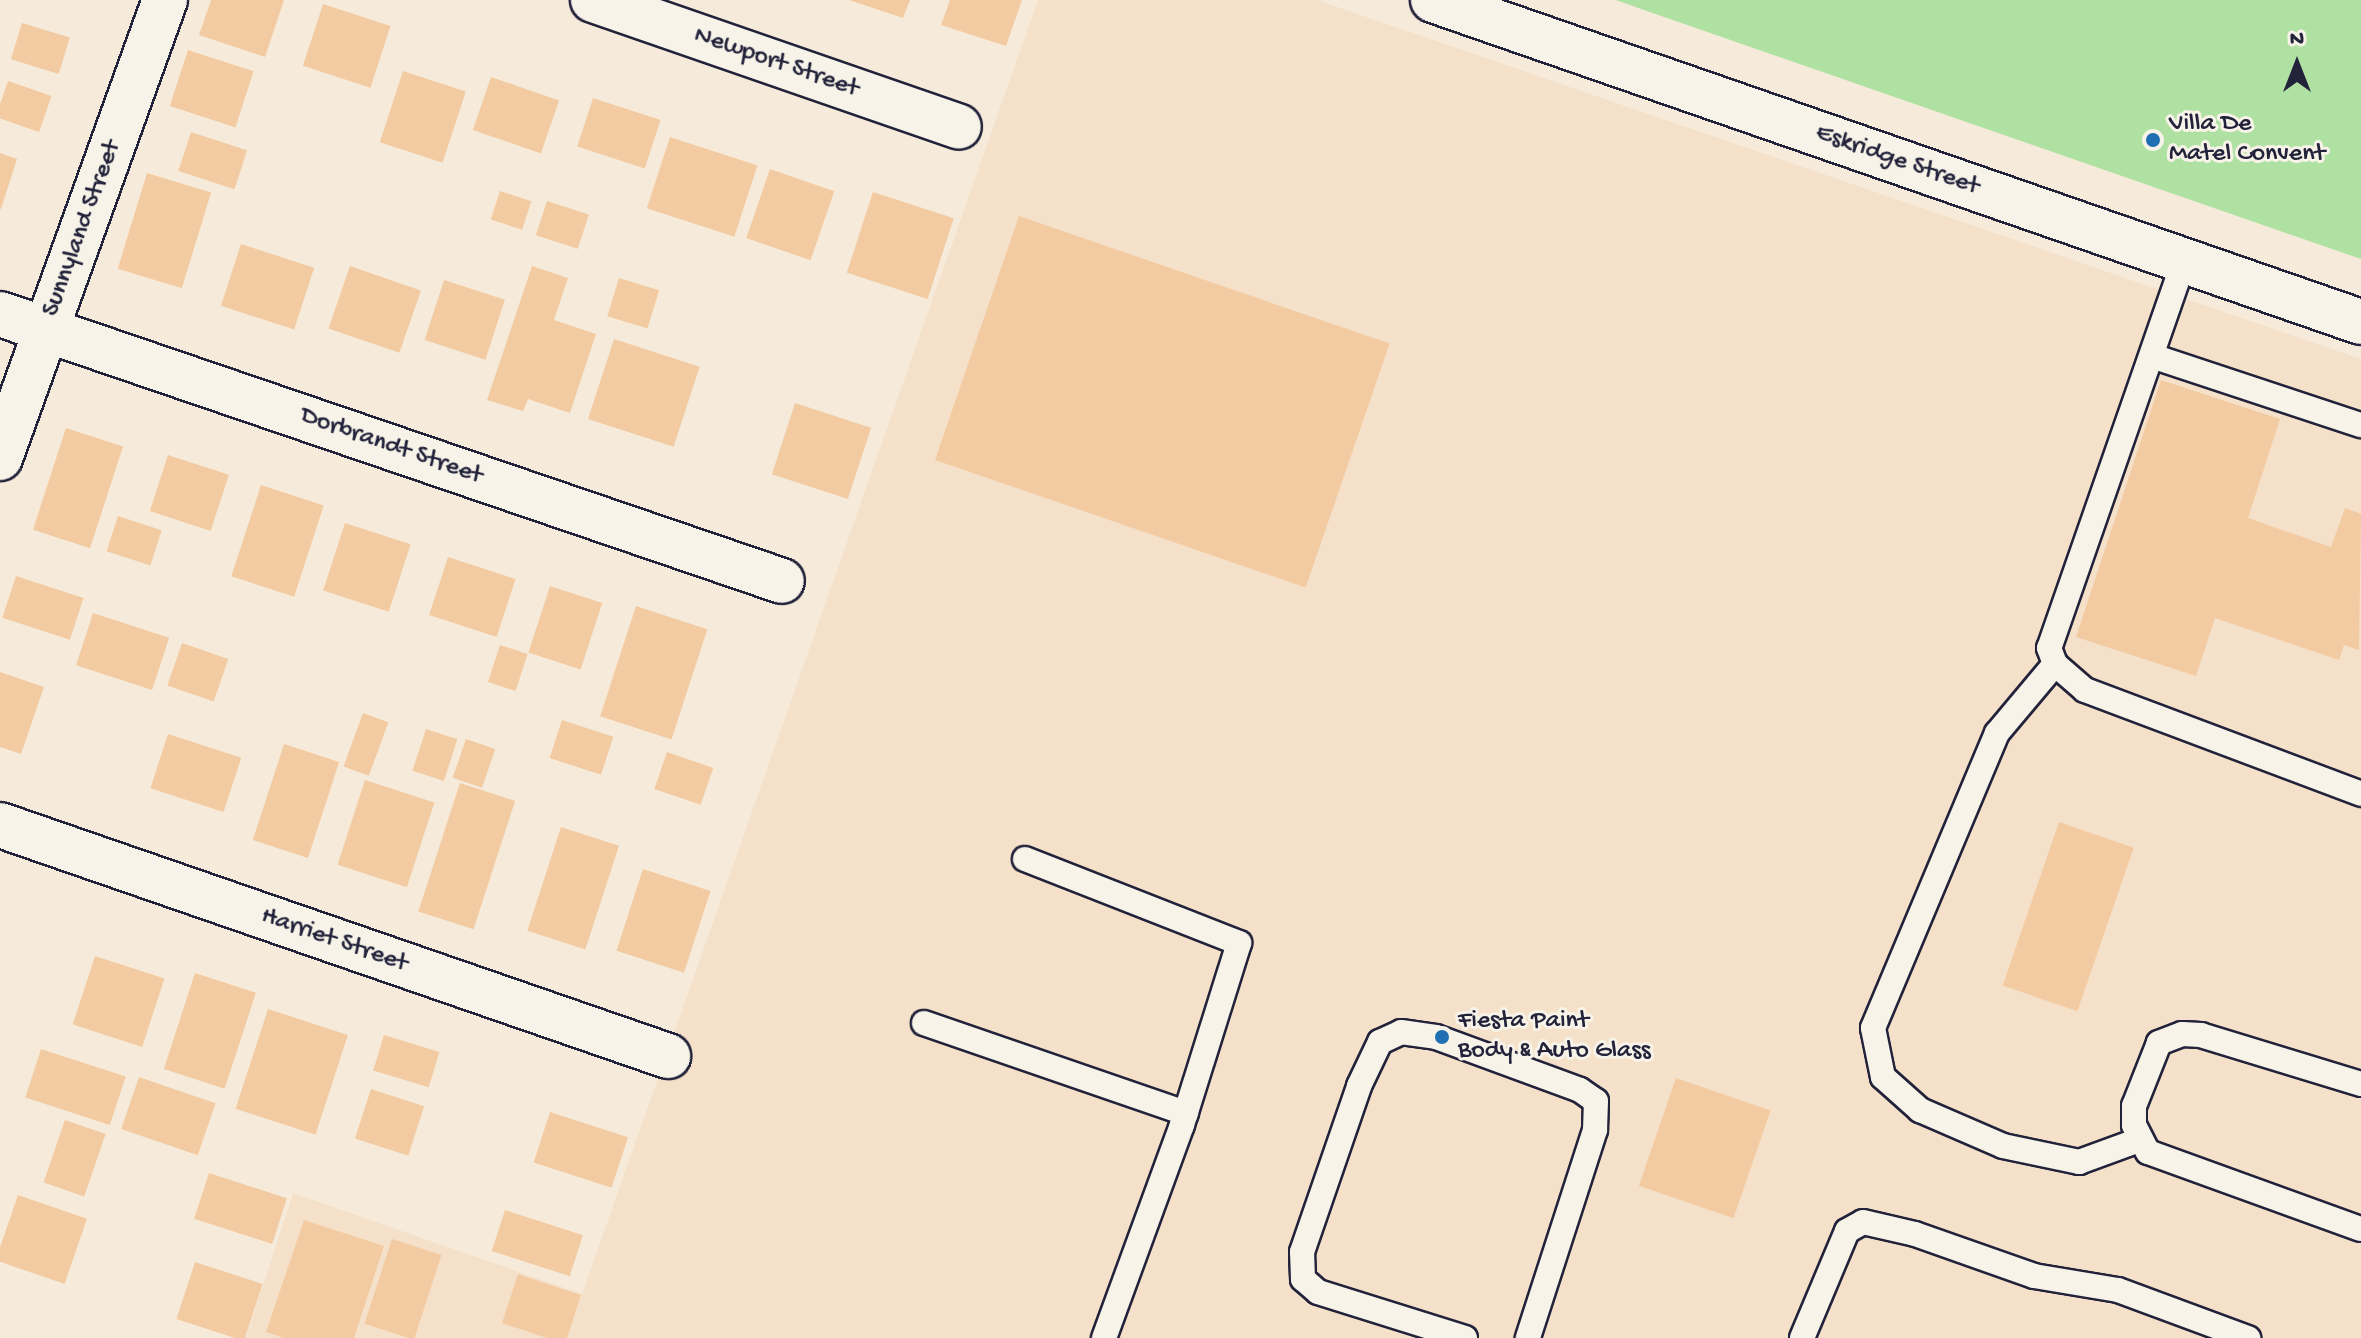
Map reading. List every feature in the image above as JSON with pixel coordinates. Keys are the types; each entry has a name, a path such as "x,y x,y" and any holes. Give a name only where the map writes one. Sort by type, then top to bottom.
{"street":[{"name":"Sunnyland Street","path":"0,458 165,0"},
{"name":"Newport Street","path":"593,0 959,127"},
{"name":"Eskridge Street","path":"1433,0 2361,322"},
{"name":"Dorbrandt Street","path":"0,314 782,581"},
{"name":"Harriet Street","path":"0,825 668,1056"}],"lane":[{"path":"2184,261 2049,648 2055,664 2085,690 2361,794"},
{"path":"2152,356 2361,425"},
{"path":"2055,664 1997,733 1873,1028 1883,1077 1920,1110 2003,1146 2079,1162 2139,1140"},
{"path":"1025,859 1239,943 1186,1113 1104,1338"},
{"path":"924,1023 1186,1113"},
{"path":"1465,1338 1318,1292 1303,1279 1302,1252 1359,1086 1380,1042 1401,1032 1436,1037 1580,1090 1596,1101 1595,1130 1528,1338"},
{"path":"2361,1084 2201,1035 2182,1034 2159,1043 2134,1106 2139,1140 2148,1152 2361,1229"},
{"path":"1802,1338 1847,1231 1863,1222 1915,1234 2034,1276 2118,1290 2248,1338"}],"shaded area":[{"path":"1038,0 1317,0 2361,359 2361,1338 246,1338 293,1193 582,1294"}],"green space":[{"name":"Villa De Matel Convent","path":"1616,0 2361,0 2361,259 1644,10"}],"building":[{"path":"211,0 284,0 265,57 199,35"},
{"path":"849,0 910,0 903,18"},
{"path":"950,0 1022,0 1006,46 941,25"},
{"path":"323,4 391,26 370,88 303,66"},
{"path":"22,23 70,38 59,74 11,59"},
{"path":"188,50 254,71 235,127 170,106"},
{"path":"403,71 466,91 443,163 380,142"},
{"path":"491,77 559,100 541,153 473,130"},
{"path":"8,81 51,96 39,132 0,118 0,104"},
{"path":"593,98 661,120 645,168 577,147"},
{"path":"191,132 247,150 234,189 178,171"},
{"path":"670,137 757,165 734,237 647,208"},
{"path":"0,153 17,159 1,209 0,209"},
{"path":"770,169 834,191 811,260 746,238"},
{"path":"147,173 211,193 182,288 118,269"},
{"path":"500,191 531,201 522,230 491,220"},
{"path":"873,192 954,218 928,299 847,273"},
{"path":"547,201 589,215 578,249 536,235"},
{"path":"1019,216 1390,344 1306,588 935,460"},
{"path":"241,244 314,268 294,330 221,306"},
{"path":"350,266 421,290 399,353 329,328"},
{"path":"532,266 568,278 554,320 596,334 570,413 528,399 523,411 487,400"},
{"path":"619,278 659,290 647,329 607,316"},
{"path":"444,280 505,300 485,360 425,340"},
{"path":"614,339 700,367 674,447 588,419"},
{"path":"2161,380 2280,419 2248,518 2331,547 2345,508 2361,514 2359,650 2344,645 2339,660 2215,618 2196,676 2076,637"},
{"path":"795,403 871,428 848,499 772,474"},
{"path":"66,428 123,447 90,548 33,530"},
{"path":"168,455 229,475 211,531 150,511"},
{"path":"261,485 324,505 294,597 231,576"},
{"path":"118,516 162,530 150,565 107,551"},
{"path":"345,523 411,544 389,612 323,591"},
{"path":"448,557 516,579 497,637 429,615"},
{"path":"16,576 84,598 70,640 2,618"},
{"path":"550,586 602,603 581,670 528,653"},
{"path":"636,606 707,629 671,739 600,716"},
{"path":"93,613 169,638 152,690 76,665"},
{"path":"182,643 228,659 214,702 167,686"},
{"path":"500,645 528,654 516,691 488,682"},
{"path":"0,672 44,687 21,754 0,747"},
{"path":"363,713 388,722 369,776 344,767"},
{"path":"562,720 613,737 601,775 550,758"},
{"path":"426,729 457,739 444,781 412,771"},
{"path":"168,734 241,758 224,812 150,788"},
{"path":"466,739 495,749 482,788 453,778"},
{"path":"284,744 339,762 308,858 253,840"},
{"path":"667,752 713,768 701,805 654,789"},
{"path":"365,780 434,803 407,887 337,865"},
{"path":"460,783 515,801 473,929 418,911"},
{"path":"2059,822 2134,848 2077,1011 2003,986"},
{"path":"561,827 619,846 585,950 527,931"},
{"path":"643,869 711,891 684,973 616,951"},
{"path":"95,956 164,979 142,1047 73,1024"},
{"path":"195,973 256,993 225,1089 164,1069"},
{"path":"268,1009 348,1035 315,1135 236,1109"},
{"path":"384,1035 439,1052 429,1087 373,1070"},
{"path":"41,1049 126,1077 110,1125 25,1098"},
{"path":"139,1077 216,1103 198,1155 121,1129"},
{"path":"1676,1078 1771,1111 1733,1218 1639,1186"},
{"path":"371,1089 424,1106 408,1156 355,1138"},
{"path":"550,1112 628,1137 612,1188 534,1162"},
{"path":"65,1120 106,1134 84,1196 44,1182"},
{"path":"209,1173 287,1198 272,1244 194,1219"},
{"path":"18,1195 87,1219 65,1284 0,1262 0,1247"},
{"path":"505,1210 583,1235 570,1276 492,1251"},
{"path":"304,1220 384,1246 354,1338 284,1338 266,1332"},
{"path":"392,1239 441,1255 415,1338 364,1324"},
{"path":"195,1262 263,1284 245,1338 235,1338 176,1319"},
{"path":"518,1274 581,1295 567,1338 547,1338 502,1323"}],"place":[{"name":"Villa De Matel Convent","path":"2153,140"},
{"name":"Fiesta Paint Body & Auto Glass","path":"1442,1037"}]}
